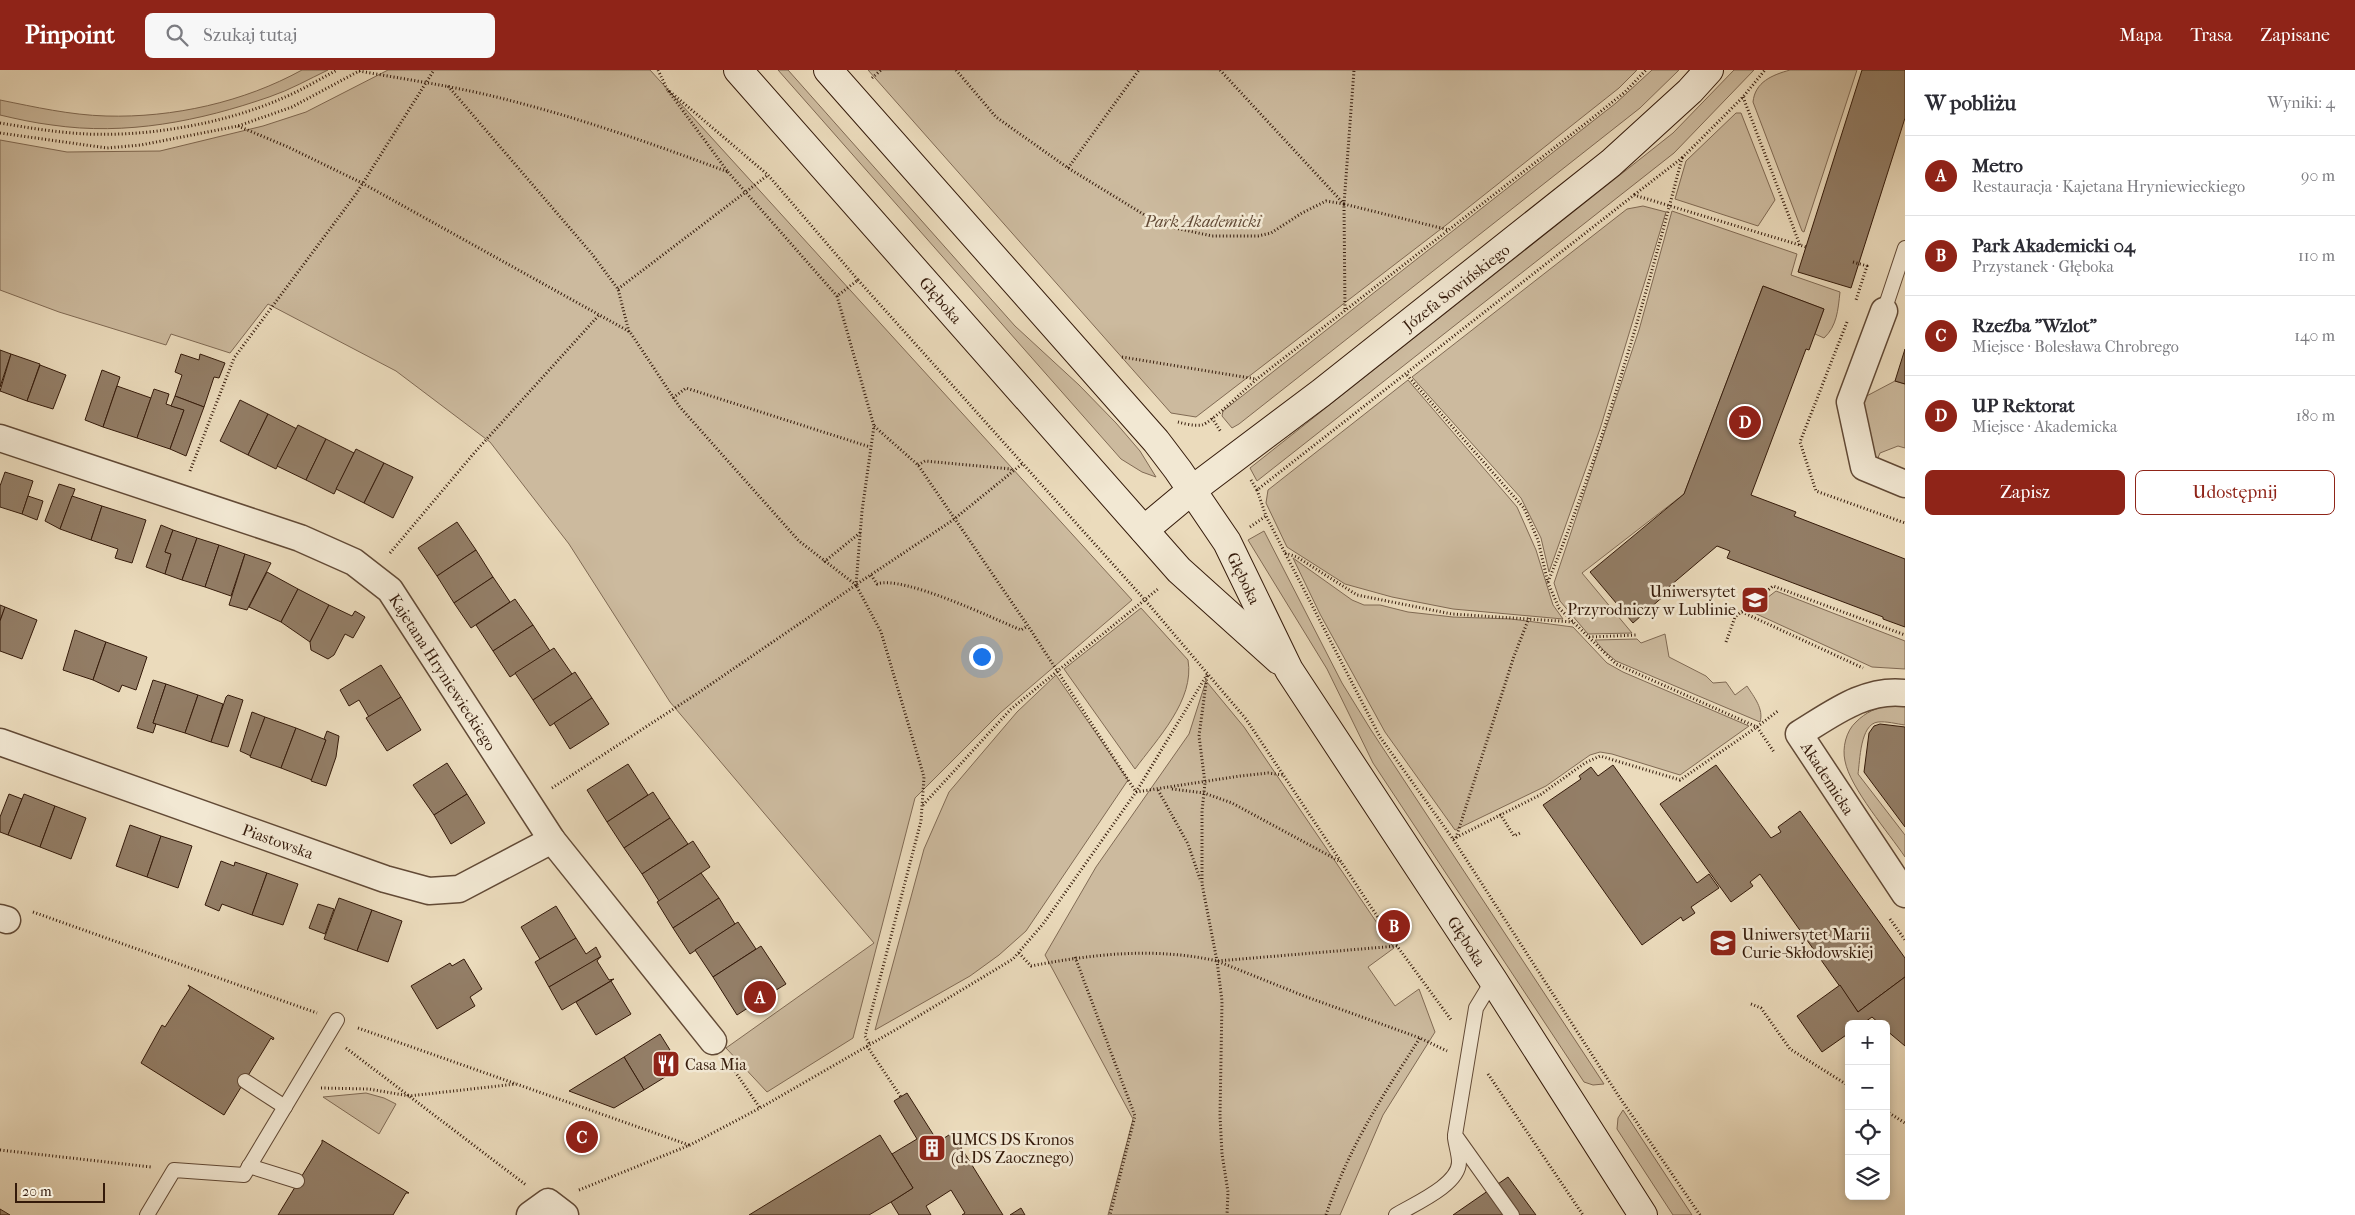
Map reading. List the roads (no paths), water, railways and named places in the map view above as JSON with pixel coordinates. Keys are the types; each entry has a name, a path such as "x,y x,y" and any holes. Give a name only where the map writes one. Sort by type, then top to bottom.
{"main road":[{"name":"Głęboka","path":"738,70 1179,570 1289,670"},
{"name":"Głęboka","path":"828,70 1156,441 1192,490 1226,542 1289,670 1493,980 1642,1215"},
{"name":"Józefa Sowińskiego","path":"1192,490 1321,393 1611,163 1690,91 1708,70"},
{"path":"1144,530 1192,490"}],"street":[{"path":"1884,311 1850,402 1864,468 1905,484"},
{"name":"Kajetana Hryniewieckiego","path":"0,438 300,538 354,562 390,590 552,840 713,1041"},
{"name":"Akademicka","path":"1905,693 1887,691 1850,703 1799,734 1905,894"},
{"name":"Piastowska","path":"0,742 385,879 429,891 460,890 552,840"}],"lane":[{"path":"1884,311 1905,248"},
{"path":"1398,1214 1448,1183 1455,1175 1459,1163 1455,1135 1476,1008 1493,980"},
{"path":"147,1215 174,1170 244,1175 337,1020"},
{"path":"245,1082 288,1101"},
{"path":"1455,1135 1512,1215"},
{"path":"249,1166 297,1180"}],"place":[{"name":"UP Rektorat","path":"1745,422"},
{"name":"Uniwersytet Przyrodniczy w Lublinie","path":"1755,600"},
{"name":"Park Akademicki 04","path":"1394,926"},
{"name":"Uniwersytet Marii Curie-Skłodowskiej","path":"1723,943"},
{"name":"Metro","path":"760,997"},
{"name":"Casa Mia","path":"666,1064"},
{"name":"Rzeźba \"Wzlot\"","path":"582,1137"},
{"name":"UMCS DS Kronos (d. DS Zaocznego)","path":"932,1148"}],"park label":[{"name":"Park Akademicki","path":"1203,221"}]}
